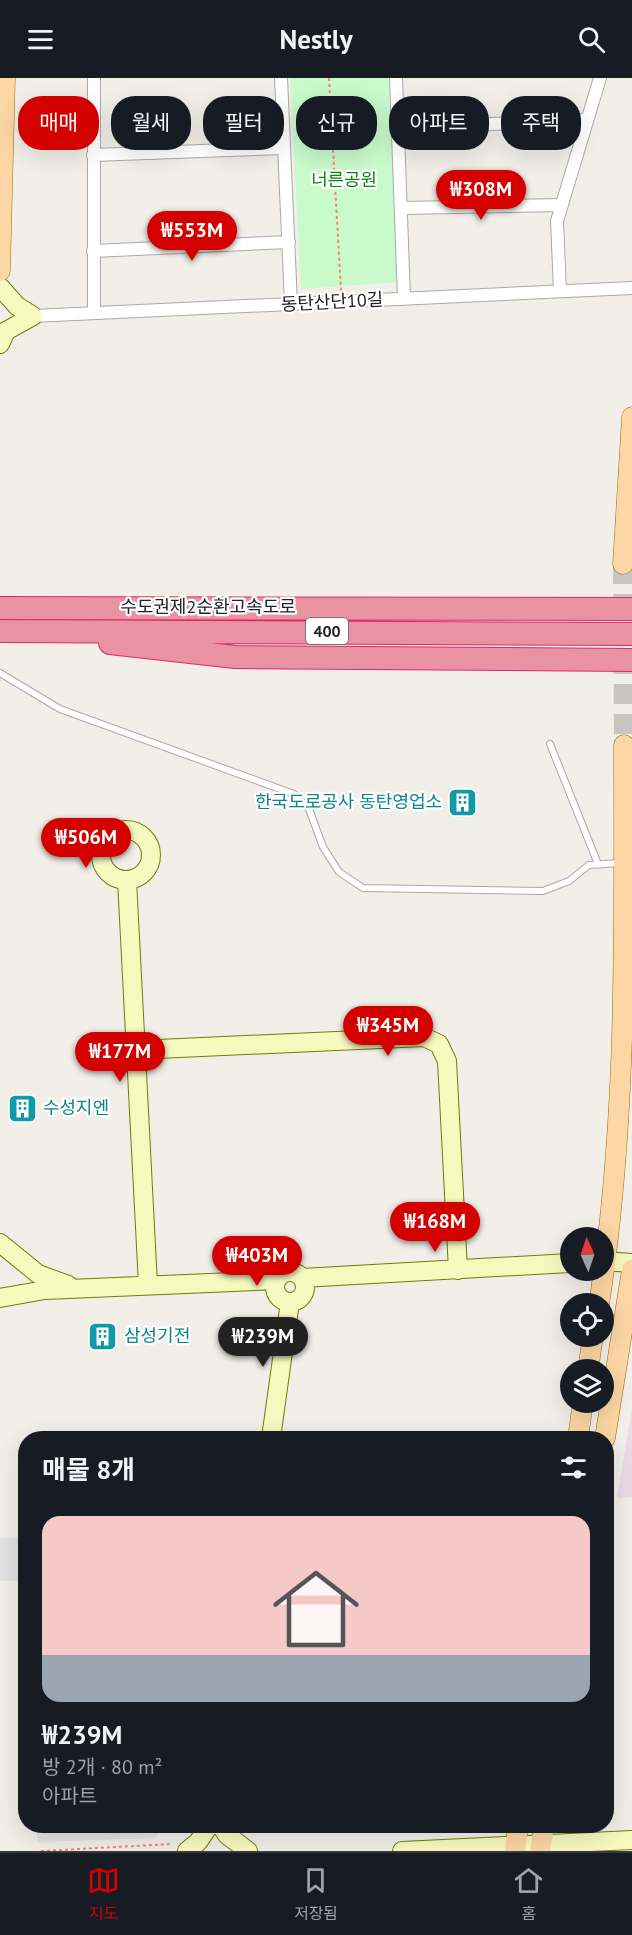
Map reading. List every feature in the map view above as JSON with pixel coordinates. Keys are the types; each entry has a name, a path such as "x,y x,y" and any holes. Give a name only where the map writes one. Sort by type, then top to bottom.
{"highway":[{"path":"509,607 632,598"},
{"name":"수도권제2순환고속도로","path":"11,608 509,607 632,609"},
{"path":"11,631 204,656 632,660"},
{"name":"수도권제2순환고속도로","path":"11,631 632,634"}],"main road":[{"path":"0,271 5,78"},
{"path":"623,564 632,417"},
{"path":"607,1227 622,1071 624,745"},
{"path":"606,1431 632,1270"},
{"path":"579,1431 581,1413"},
{"path":"515,1848 517,1833"}],"street":[{"path":"94,78 94,313"},
{"path":"281,78 291,304"},
{"path":"396,78 397,96"},
{"path":"560,291 557,221 600,78"},
{"path":"489,124 586,120"},
{"path":"93,155 285,148"},
{"path":"399,150 404,298"},
{"path":"401,208 561,205"},
{"path":"93,251 289,242"},
{"path":"0,287 17,306 33,316 6,331 0,344"},
{"name":"동탄산단10길","path":"33,316 632,288"},
{"path":"128,880 148,1285"},
{"path":"136,1050 424,1037 439,1044 447,1061 458,1270"},
{"path":"0,1243 38,1274 81,1288"},
{"path":"614,1262 632,1263"},
{"path":"0,1298 45,1290 277,1280 290,1271 303,1278 560,1264"},
{"path":"290,1302 303,1296 306,1287 303,1278"},
{"path":"277,1280 277,1295 290,1302"},
{"path":"272,1431 290,1302"},
{"path":"181,1847 198,1842 204,1833"},
{"path":"226,1833 248,1851"},
{"path":"402,1851 515,1848 541,1840 629,1839"}],"lane":[{"path":"0,673 60,709 294,794 309,809 323,847 339,872 363,888 543,891 569,881 589,865 624,863"},
{"path":"550,744 598,864"}],"path":[{"path":"329,78 342,302"},
{"path":"40,1851 181,1847"}],"shaded area":[{"path":"632,1409 632,1497 617,1498"},
{"path":"18,1537 18,1581 0,1581 0,1538"},
{"path":"37,1833 159,1833 155,1838 38,1842"}],"green space":[{"name":"너른공원","path":"290,78 388,78 389,150 392,150 399,282 301,289"}],"tunnel":[{"path":"623,564 624,745"}],"place":[{"name":"한국도로공사 동탄영업소","path":"463,802"},
{"name":"수성지엔","path":"22,1108"},
{"name":"삼성기전","path":"103,1336"}]}
